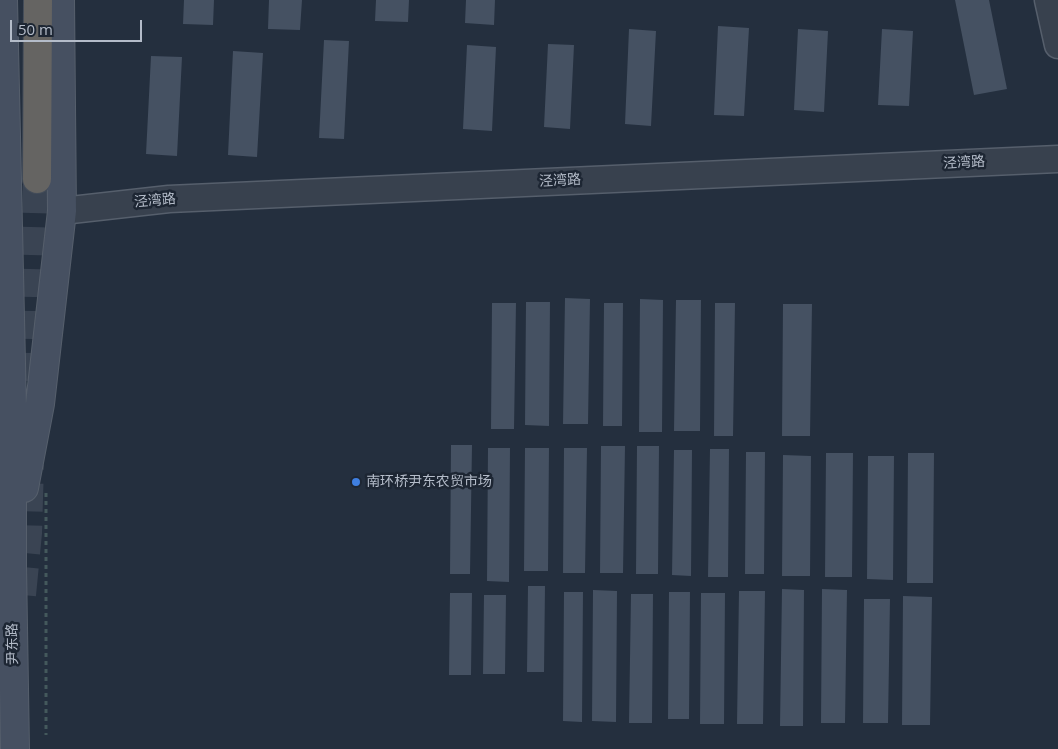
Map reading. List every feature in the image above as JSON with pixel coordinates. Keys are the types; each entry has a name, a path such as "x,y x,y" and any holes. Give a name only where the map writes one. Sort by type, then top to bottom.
{"highway":[{"path":"37,179 38,0"}],"main road":[{"name":"尹东路","path":"3,0 12,408 15,749"},
{"path":"12,566 40,404 62,211 60,0"}],"street":[{"path":"1048,0 1058,45"},
{"name":"泾湾路","path":"62,211 169,199 1058,158"}],"path":[{"path":"46,491 46,735"}],"building":[{"path":"184,0 214,0 213,25 183,24"},
{"path":"269,0 302,0 300,30 268,29"},
{"path":"376,0 409,0 408,22 375,21"},
{"path":"466,0 495,0 494,25 465,23"},
{"path":"955,0 989,0 1007,89 974,95"},
{"path":"718,26 749,28 744,116 714,115"},
{"path":"629,29 656,31 651,126 625,124"},
{"path":"798,29 828,31 824,112 794,110"},
{"path":"882,29 913,31 909,106 878,105"},
{"path":"324,40 349,41 344,139 319,138"},
{"path":"548,44 574,45 570,129 544,127"},
{"path":"467,45 496,47 492,131 463,129"},
{"path":"233,51 263,53 257,157 228,155"},
{"path":"151,56 182,57 177,156 146,154"},
{"path":"565,298 590,299 588,424 563,424"},
{"path":"640,299 663,300 662,432 639,432"},
{"path":"676,300 701,300 700,431 674,431"},
{"path":"526,302 550,302 549,426 525,425"},
{"path":"492,303 516,303 514,429 491,429"},
{"path":"604,303 623,303 622,426 603,426"},
{"path":"715,303 735,303 733,436 714,436"},
{"path":"783,304 812,304 810,436 782,436"},
{"path":"451,445 472,445 470,574 450,574"},
{"path":"601,446 625,446 623,573 600,573"},
{"path":"637,446 659,446 658,574 636,574"},
{"path":"488,448 510,448 509,582 487,581"},
{"path":"525,448 549,448 548,571 524,571"},
{"path":"564,448 587,448 585,573 563,573"},
{"path":"710,449 729,449 728,577 708,577"},
{"path":"674,450 692,450 691,576 672,575"},
{"path":"746,452 765,452 764,574 745,574"},
{"path":"826,453 853,453 852,577 825,577"},
{"path":"908,453 934,453 933,583 907,583"},
{"path":"783,455 811,456 810,576 782,576"},
{"path":"868,456 894,456 893,580 867,579"},
{"path":"528,586 545,586 544,672 527,672"},
{"path":"782,589 804,590 803,726 780,726"},
{"path":"822,589 847,590 845,723 821,723"},
{"path":"593,590 617,591 616,722 592,721"},
{"path":"739,591 765,591 763,724 737,724"},
{"path":"564,592 583,592 582,722 563,721"},
{"path":"669,592 690,592 689,719 668,719"},
{"path":"450,593 472,593 471,675 449,675"},
{"path":"701,593 725,593 724,724 700,724"},
{"path":"631,594 653,594 652,723 629,723"},
{"path":"484,595 506,595 505,674 483,674"},
{"path":"903,596 932,597 930,725 902,725"},
{"path":"864,599 890,599 888,723 863,723"}],"tunnel":[{"path":"32,381 37,179"},
{"path":"22,595 28,533 30,464"}],"place":[{"name":"南环桥尹东农贸市场","path":"356,482"}]}
